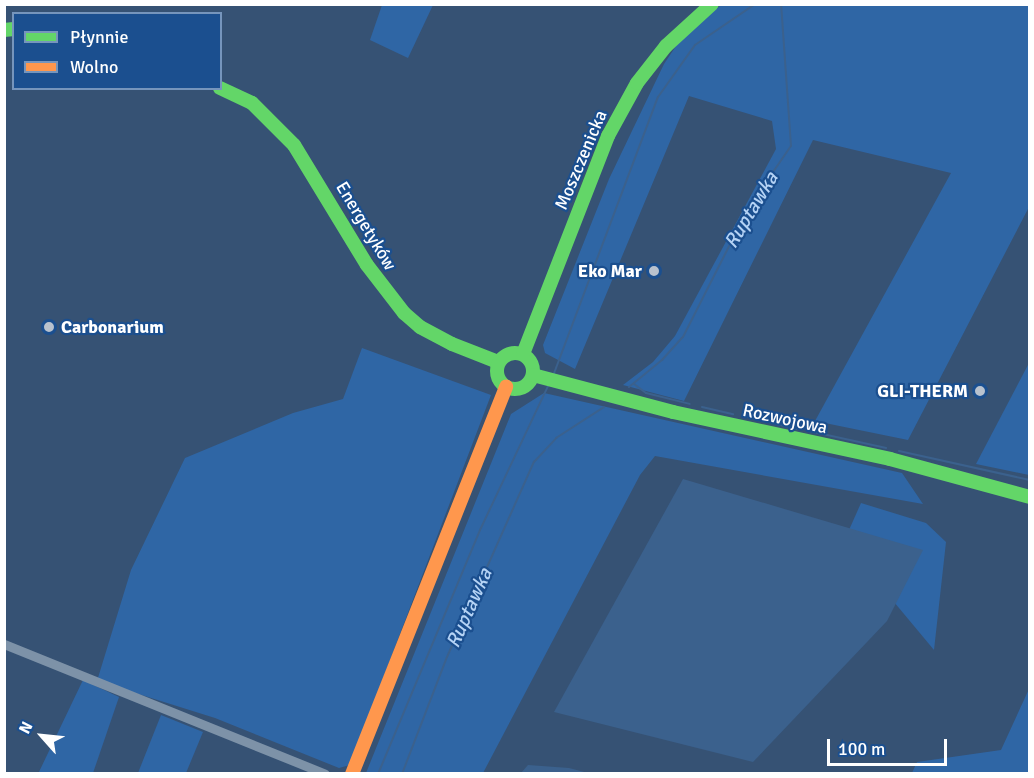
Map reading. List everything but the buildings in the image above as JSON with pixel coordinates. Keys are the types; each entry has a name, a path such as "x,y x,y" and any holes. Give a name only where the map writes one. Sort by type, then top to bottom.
{"street":[{"name":"Moszczenicka","path":"523,354 608,136 637,83 666,46 712,4"},
{"name":"Energetyków","path":"222,89 252,103 294,145 367,265 404,313 420,327 452,344 498,362"},
{"path":"512,352 523,354 544,378 522,388 506,387 496,374 498,362 512,352"},
{"name":"Rozwojowa","path":"544,378 748,430 890,459 1029,497"},
{"path":"352,774 506,387"},
{"path":"4,644 325,774"}],"shaded area":[{"path":"382,5 433,5 408,58 370,40"},
{"path":"721,5 1029,5 1029,207 908,440 815,421 951,173 813,140 684,401 623,385 653,362 675,336 776,149 772,121 689,96 575,369 545,353 543,345 609,179 664,64 680,40"},
{"path":"362,348 491,395 350,765 339,768 215,718 97,681 131,570 185,458 293,413 343,399"},
{"path":"1029,363 1029,475 976,464"},
{"path":"544,393 902,473 923,504 655,456 640,475 483,773 366,773 511,414"},
{"path":"683,479 923,550 887,621 753,762 554,712"},
{"path":"861,503 926,523 946,542 934,650 894,602 849,530"},
{"path":"83,680 119,697 93,773 38,774"},
{"path":"1029,689 1029,773 912,773 917,762 1001,750"},
{"path":"161,715 203,732 186,773 138,773"},
{"path":"528,765 569,768 588,773 521,773"}],"waterway":[{"path":"553,376 658,97 695,45 755,4"},
{"name":"Ruptawka","path":"629,387 662,360 683,337 749,207 791,146 781,4"},
{"path":"378,774 480,530 549,384"},
{"path":"634,384 646,393 690,404"},
{"name":"Ruptawka","path":"402,774 447,657 534,462 556,438 604,407"},
{"path":"702,407 733,414"},
{"path":"748,417 797,429"},
{"path":"809,431 886,448"},
{"path":"899,451 1030,480"}],"traffic: fast":[{"path":"523,354 608,136 637,83 666,46 712,4"},
{"path":"4,30 12,29"},
{"path":"222,89 252,103 294,145 367,265 404,313 420,327 452,344 498,362"},
{"path":"515,353 528,358 533,371 528,384 515,389 502,384 497,371 502,358 515,353"},
{"path":"533,375 673,412 890,459 1030,497"}],"traffic: slow":[{"path":"352,774 506,387"}],"place":[{"name":"Eko Mar","path":"654,271"},
{"name":"Carbonarium","path":"49,327"},
{"name":"GLI-THERM","path":"980,391"}]}
